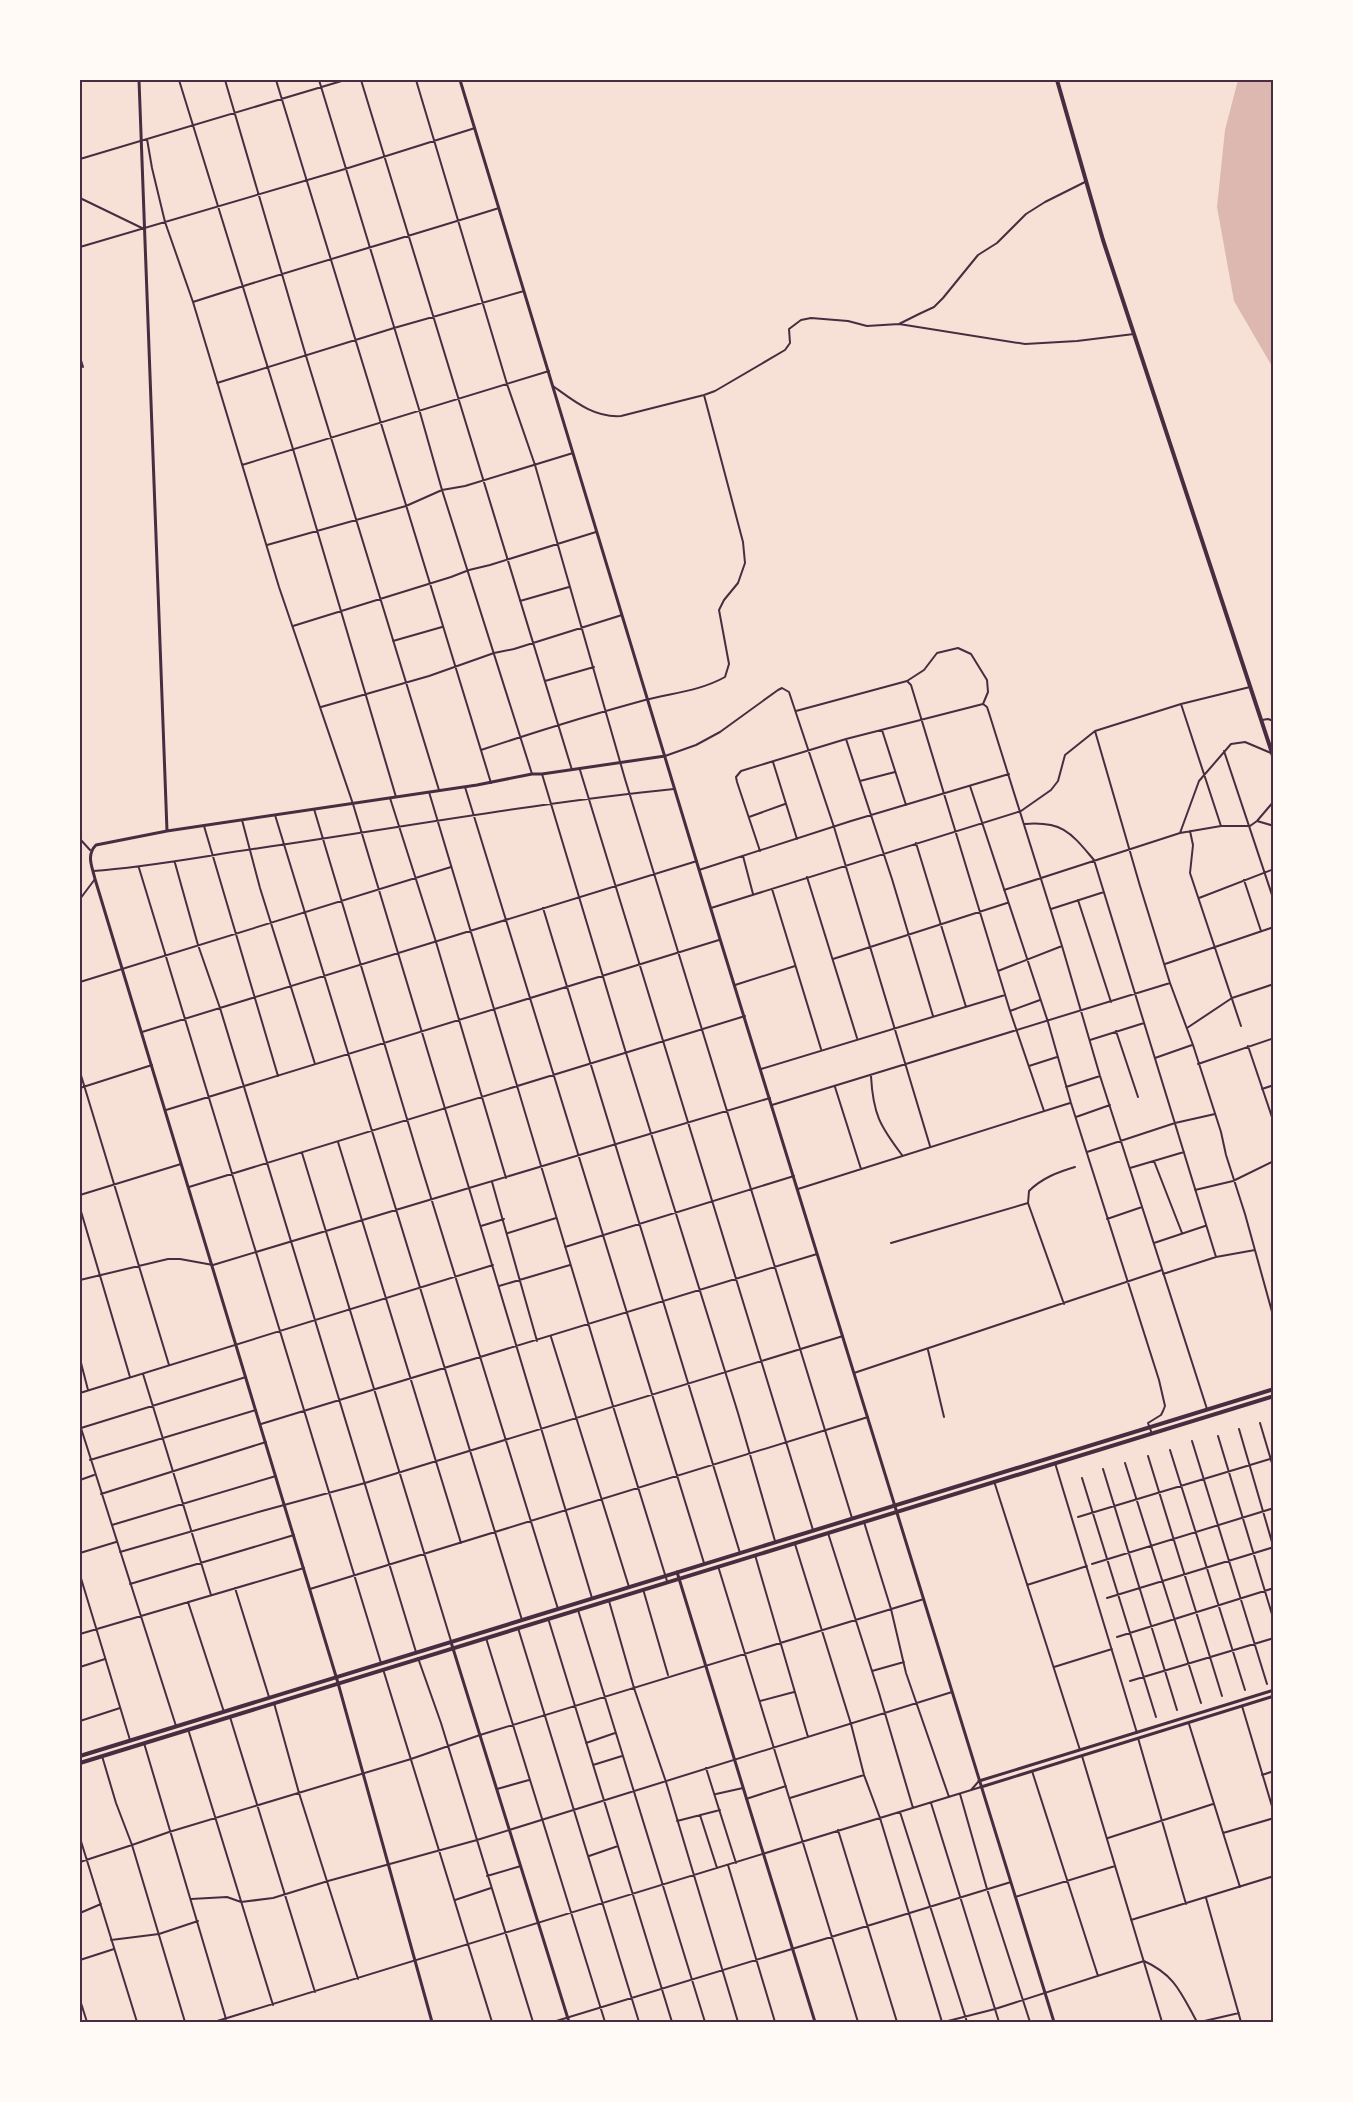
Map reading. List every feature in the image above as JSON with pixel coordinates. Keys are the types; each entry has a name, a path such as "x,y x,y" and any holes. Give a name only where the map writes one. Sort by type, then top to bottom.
{"main road":[{"path":"1057,80 1085,182 1274,759"},
{"path":"80,1756 1274,1389"},
{"path":"80,1763 1274,1396"}],"street":[{"path":"139,80 168,831"},
{"path":"179,80 293,449 339,611 396,797"},
{"path":"225,80 306,356 440,790"},
{"path":"276,80 490,783"},
{"path":"319,80 442,490 532,774"},
{"path":"80,159 345,80"},
{"path":"361,80 572,770"},
{"path":"416,80 507,384 535,465 556,544 654,873 852,1518"},
{"path":"460,80 674,789 1054,2022"},
{"path":"80,247 306,181 475,128"},
{"path":"147,139 165,222 193,302 292,626 353,804 592,1598"},
{"path":"899,324 934,307 951,290 978,255 997,243 1026,214 1085,182"},
{"path":"80,198 144,229"},
{"path":"193,302 331,260 369,246 499,208"},
{"path":"218,383 394,328 524,291"},
{"path":"553,386 586,408 611,417 704,395 785,350 790,343 789,329 801,320 811,318 848,321 867,326 899,324 1025,344 1134,334"},
{"path":"80,357 83,367"},
{"path":"242,465 549,371"},
{"path":"481,750 520,736 648,699 715,683 725,677 729,664 719,610 724,600 738,584 745,563 743,542 704,395"},
{"path":"267,545 406,506 442,490 573,453"},
{"path":"292,626 597,532"},
{"path":"520,601 569,587"},
{"path":"321,707 406,683 494,653 623,615"},
{"path":"393,641 442,627"},
{"path":"796,711 907,681 924,670 938,653 958,648 971,654 987,680 988,692 983,704"},
{"path":"545,681 594,667"},
{"path":"907,681 911,685 1016,1031 1044,1111"},
{"path":"711,908 1021,811 1050,790 1058,781 1065,755 1095,731 1181,704 1250,687"},
{"path":"432,2022 337,1677 95,879 89,857 90,850 96,845 168,831 465,787 532,774 665,756 706,740 782,688 789,692 809,749 930,1146"},
{"path":"760,851 736,777 741,771 809,749 983,704"},
{"path":"983,704 987,707 1010,774 1100,1076 1207,1409"},
{"path":"1181,704 1221,826"},
{"path":"1261,720 1274,721"},
{"path":"882,730 906,805"},
{"path":"1095,731 1170,983 1221,1132 1233,1181 1274,1319"},
{"path":"846,739 933,1016"},
{"path":"1180,833 1194,791 1204,774 1231,744 1239,742 1272,753"},
{"path":"1224,751 1274,901"},
{"path":"772,761 797,839"},
{"path":"579,769 813,1530"},
{"path":"860,781 895,772"},
{"path":"542,774 776,1542"},
{"path":"699,870 1010,774"},
{"path":"970,786 1048,1022 1057,1058 1159,1380 1165,1406 1161,1415 1149,1422 1152,1434"},
{"path":"465,787 704,1563"},
{"path":"93,871 175,863 630,793 674,789"},
{"path":"429,792 516,1087 668,1581"},
{"path":"390,798 436,942 506,1178"},
{"path":"1004,890 1180,833 1221,826 1250,826 1274,801"},
{"path":"748,817 786,804"},
{"path":"314,809 558,1609"},
{"path":"276,816 522,1620"},
{"path":"242,820 249,850 315,1064"},
{"path":"1257,821 1274,826"},
{"path":"1025,824 1056,825 1069,833 1094,860 1216,1257"},
{"path":"204,826 279,1076"},
{"path":"1190,831 1193,845 1190,870 1241,1026"},
{"path":"80,839 90,850"},
{"path":"916,843 966,1007"},
{"path":"743,856 753,894"},
{"path":"142,1032 697,861"},
{"path":"175,863 198,945 220,1008 417,1652"},
{"path":"80,982 451,867"},
{"path":"139,868 381,1664"},
{"path":"1199,898 1274,869"},
{"path":"807,877 857,1039"},
{"path":"80,898 95,879"},
{"path":"1244,880 1261,931"},
{"path":"772,889 821,1050"},
{"path":"1051,909 1104,892"},
{"path":"1078,900 1111,1002"},
{"path":"833,959 1008,903"},
{"path":"543,908 740,1553"},
{"path":"1165,964 1274,927"},
{"path":"166,1110 720,939"},
{"path":"998,971 1062,946"},
{"path":"735,985 795,966"},
{"path":"772,1105 1170,983"},
{"path":"1187,1028 1232,998 1274,984"},
{"path":"761,1069 1005,995"},
{"path":"1010,1011 1040,1000"},
{"path":"189,1187 745,1017"},
{"path":"1090,1040 1144,1023"},
{"path":"1116,1031 1138,1097"},
{"path":"1198,1064 1274,1038"},
{"path":"1155,1058 1193,1045"},
{"path":"1248,1046 1274,1123"},
{"path":"1029,1066 1057,1058"},
{"path":"80,1088 152,1065"},
{"path":"80,1072 112,1184 169,1365"},
{"path":"871,1076 876,1113 882,1128 902,1155"},
{"path":"1066,1087 1100,1076"},
{"path":"1262,1089 1274,1085"},
{"path":"835,1087 861,1169"},
{"path":"80,1280 168,1259 213,1265 770,1098"},
{"path":"798,1189 1071,1102"},
{"path":"1076,1117 1110,1105"},
{"path":"1087,1152 1175,1123 1215,1114"},
{"path":"338,1142 461,1543"},
{"path":"1131,1168 1184,1152"},
{"path":"302,1153 568,2020"},
{"path":"1154,1161 1182,1233"},
{"path":"1195,1190 1233,1181 1274,1161"},
{"path":"80,1195 182,1164"},
{"path":"1064,1304 1028,1203 1029,1191 1036,1183 1075,1167"},
{"path":"565,1247 794,1176"},
{"path":"492,1182 537,1341"},
{"path":"891,1243 1028,1203"},
{"path":"1107,1219 1143,1207"},
{"path":"80,1208 130,1377"},
{"path":"508,1233 556,1218"},
{"path":"481,1226 504,1219"},
{"path":"1154,1243 1206,1225"},
{"path":"854,1373 1129,1282 1216,1257 1255,1251"},
{"path":"261,1424 818,1254"},
{"path":"80,1393 493,1265"},
{"path":"499,1286 570,1265"},
{"path":"551,1336 629,1587"},
{"path":"120,1552 330,1494 843,1336"},
{"path":"928,1349 944,1417"},
{"path":"80,1359 88,1390"},
{"path":"143,1373 211,1595"},
{"path":"176,1726 80,1427 246,1377"},
{"path":"90,1460 256,1410"},
{"path":"310,1589 868,1417"},
{"path":"1260,1423 1274,1470"},
{"path":"1107,1598 1273,1548 1239,1429"},
{"path":"1218,1436 1227,1472 1274,1621"},
{"path":"1192,1441 1268,1684"},
{"path":"101,1494 266,1442"},
{"path":"1170,1450 1245,1690"},
{"path":"1148,1456 1222,1696"},
{"path":"1078,1517 1270,1459"},
{"path":"1055,1463 1137,1733"},
{"path":"1125,1463 1201,1703"},
{"path":"1102,1469 1177,1710"},
{"path":"80,1480 95,1475"},
{"path":"111,1526 276,1476"},
{"path":"1082,1478 1156,1717"},
{"path":"994,1481 1080,1750"},
{"path":"1092,1564 1274,1508"},
{"path":"863,1521 891,1609 906,1673 949,1797"},
{"path":"827,1532 856,1619 913,1808"},
{"path":"130,1584 294,1535"},
{"path":"80,1553 116,1542"},
{"path":"795,1542 851,1724 864,1775 880,1818 944,2022 995,2009 1143,1961 1161,1968 1178,1988 1198,2022 1239,2013"},
{"path":"755,1555 808,1737"},
{"path":"718,1566 858,2022"},
{"path":"1028,1586 1087,1566"},
{"path":"80,1634 304,1568"},
{"path":"676,1572 815,2022"},
{"path":"80,1575 130,1740"},
{"path":"235,1588 269,1698"},
{"path":"1117,1637 1274,1588"},
{"path":"643,1589 669,1677"},
{"path":"609,1599 634,1688 666,1782 738,2022"},
{"path":"80,1862 258,1804 411,1759 447,1745 924,1599"},
{"path":"188,1602 224,1712"},
{"path":"577,1609 705,2022"},
{"path":"548,1618 672,2022"},
{"path":"518,1628 639,2022"},
{"path":"486,1637 605,2022"},
{"path":"1130,1682 1274,1638"},
{"path":"1054,1667 1112,1649"},
{"path":"418,1658 533,2022"},
{"path":"80,1667 105,1659"},
{"path":"872,1671 904,1662"},
{"path":"383,1669 492,2022"},
{"path":"971,1790 979,1781 1274,1690"},
{"path":"760,1701 794,1692"},
{"path":"191,1899 227,1897 241,1902 285,1895 543,1820 952,1692"},
{"path":"214,2022 273,2006 1274,1696"},
{"path":"274,1703 299,1792 358,1979"},
{"path":"1242,1706 1274,1813"},
{"path":"80,1720 121,1708"},
{"path":"1215,1709 1216,1714"},
{"path":"230,1717 315,1992"},
{"path":"1188,1722 1240,1887"},
{"path":"188,1730 273,2006"},
{"path":"586,1743 616,1732"},
{"path":"1138,1738 1186,1904"},
{"path":"144,1743 226,2019"},
{"path":"102,1755 116,1803 132,1845 185,2022"},
{"path":"593,1764 623,1756"},
{"path":"1082,1756 1162,2022"},
{"path":"706,1768 736,1863"},
{"path":"1263,1775 1274,1771"},
{"path":"1032,1772 1098,1976"},
{"path":"790,1798 864,1775"},
{"path":"497,1789 530,1779"},
{"path":"746,1799 786,1786"},
{"path":"715,1794 743,1788"},
{"path":"960,1794 987,1889 1030,2022"},
{"path":"931,1803 999,2022"},
{"path":"1108,1838 1213,1804"},
{"path":"677,1821 720,1810"},
{"path":"900,1812 968,2022"},
{"path":"700,1815 717,1869"},
{"path":"1223,1833 1274,1818"},
{"path":"838,1830 897,2022"},
{"path":"80,1838 137,2022"},
{"path":"589,1856 619,1846"},
{"path":"728,1865 775,2022"},
{"path":"487,1876 521,1866"},
{"path":"1015,1897 1115,1866"},
{"path":"1131,1920 1274,1876"},
{"path":"553,2022 568,2020 1011,1882"},
{"path":"454,1900 491,1888"},
{"path":"1206,1898 1241,2022"},
{"path":"80,1914 101,1904"},
{"path":"111,1940 159,1934 198,1922"},
{"path":"80,1960 114,1949"},
{"path":"80,2000 87,2022"}],"shaded area":[{"path":"1238,80 1273,80 1273,368 1234,301 1217,207 1225,130"}]}
